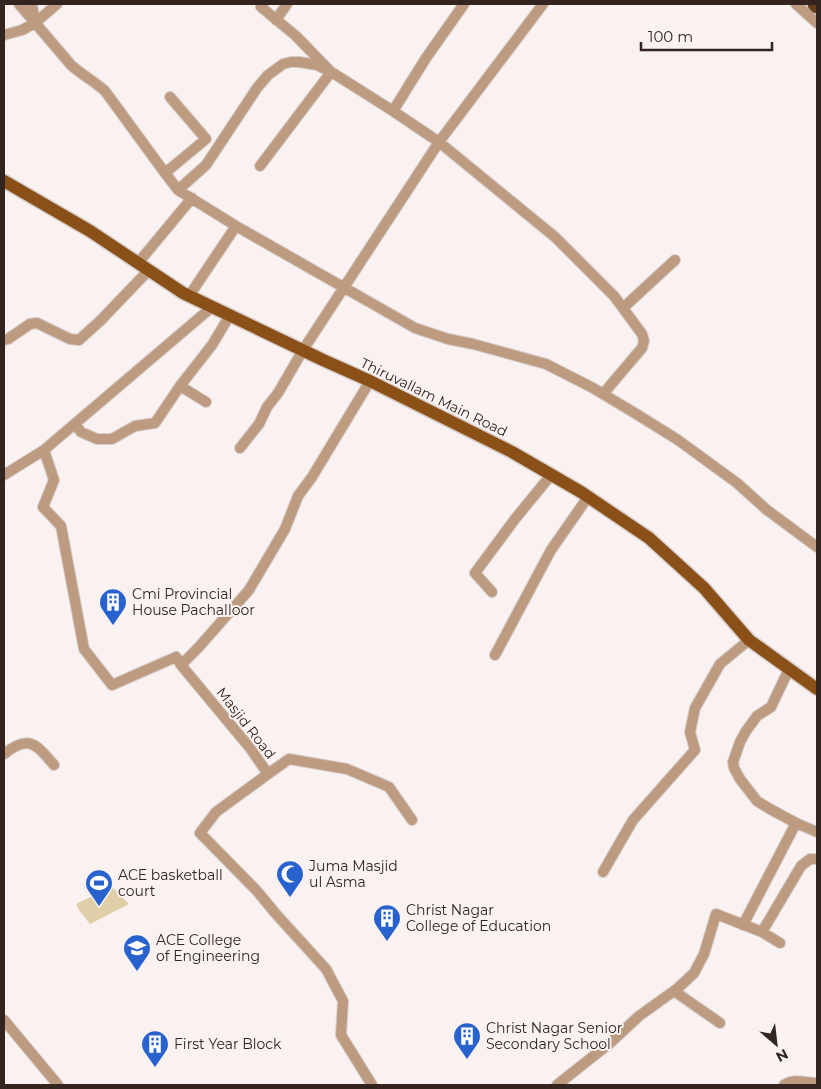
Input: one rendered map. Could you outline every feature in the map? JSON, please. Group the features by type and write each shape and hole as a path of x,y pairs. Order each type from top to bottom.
{"main road":[{"name":"Thiruvallam Main Road","path":"4,181 90,231 189,296 370,381 512,452 588,497 649,538 704,588 749,640 817,689"}],"street":[{"path":"19,4 71,65 105,91 178,190 236,226 415,328 448,339 546,364 603,394 638,414 737,483 767,510 817,547"},
{"path":"32,4 35,23"},
{"path":"4,35 22,30 35,23 57,4"},
{"path":"263,4 261,7 296,36 331,72"},
{"path":"276,20 287,4"},
{"path":"393,111 426,58 464,4"},
{"path":"240,448 259,424 267,407 278,393 303,350 438,142 543,4"},
{"path":"796,4 817,23"},
{"path":"178,190 206,165 257,88 268,75 283,64 299,62 317,65 393,111 438,142 555,237 614,296 642,334 644,341 642,348 603,394"},
{"path":"260,166 331,72"},
{"path":"165,173 206,139 170,97"},
{"path":"138,263 192,198"},
{"path":"189,296 236,226"},
{"path":"623,308 675,260"},
{"path":"4,340 33,323 37,323 70,339 79,340 149,270"},
{"path":"4,475 44,450 212,307"},
{"path":"75,424 81,432 97,439 112,439 135,426 154,422 212,345 230,315"},
{"path":"44,450 54,480 43,507 61,526 84,648 112,685 176,657 181,664 198,648 249,590 285,529 298,496 312,477 370,381"},
{"path":"180,386 206,402"},
{"path":"492,592 475,573 551,475"},
{"path":"495,656 551,550 588,497"},
{"path":"602,872 633,820 695,750 690,732 695,708 720,664 749,640"},
{"name":"Masjid Road","path":"181,664 250,748 268,774 216,812 200,833 257,891 326,969 343,1001 341,1035 372,1085"},
{"path":"789,669 771,707 756,716 746,731 735,753 734,768 756,800 796,823 817,832"},
{"path":"6,748 32,743 54,764"},
{"path":"268,774 290,760 347,769 389,787 412,820"},
{"path":"743,925 796,823"},
{"path":"762,932 801,866 810,859 817,859"},
{"path":"557,1085 610,1044 639,1016 694,973 704,954 716,914 762,932 780,943"},
{"path":"674,990 720,1023"},
{"path":"4,1020 58,1085"},
{"path":"784,1085 796,1081 817,1083"}],"shaded area":[{"name":"ACE basketball court","path":"112,887 129,904 90,924 76,904"}],"place":[{"name":"Cmi Provincial House Pachalloor","path":"113,626"},
{"name":"Juma Masjid ul Asma","path":"290,898"},
{"name":"ACE basketball court","path":"99,907"},
{"name":"Christ Nagar College of Education","path":"387,942"},
{"name":"ACE College of Engineering","path":"137,972"},
{"name":"Christ Nagar Senior Secondary School","path":"467,1060"},
{"name":"First Year Block","path":"155,1068"}]}
